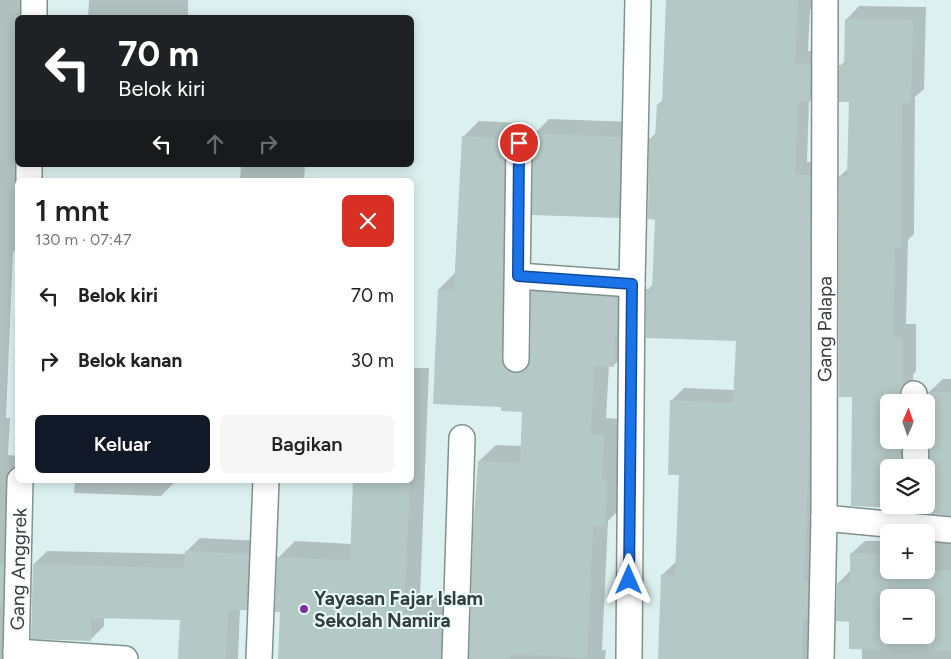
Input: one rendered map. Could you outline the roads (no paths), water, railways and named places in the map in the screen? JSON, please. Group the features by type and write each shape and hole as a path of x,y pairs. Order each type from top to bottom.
{"street":[{"path":"34,0 34,15"},
{"path":"629,659 632,284 638,0"},
{"name":"Gang Palapa","path":"821,659 824,518 825,0"},
{"path":"516,359 519,143"},
{"path":"518,276 632,284"},
{"path":"455,659 462,438"},
{"name":"Gang Anggrek","path":"16,656 20,483"},
{"path":"260,659 266,483"},
{"path":"824,518 916,516 951,530"},
{"path":"16,656 125,658"}],"place":[{"name":"Yayasan Fajar Islam Sekolah Namira","path":"304,609"}]}
